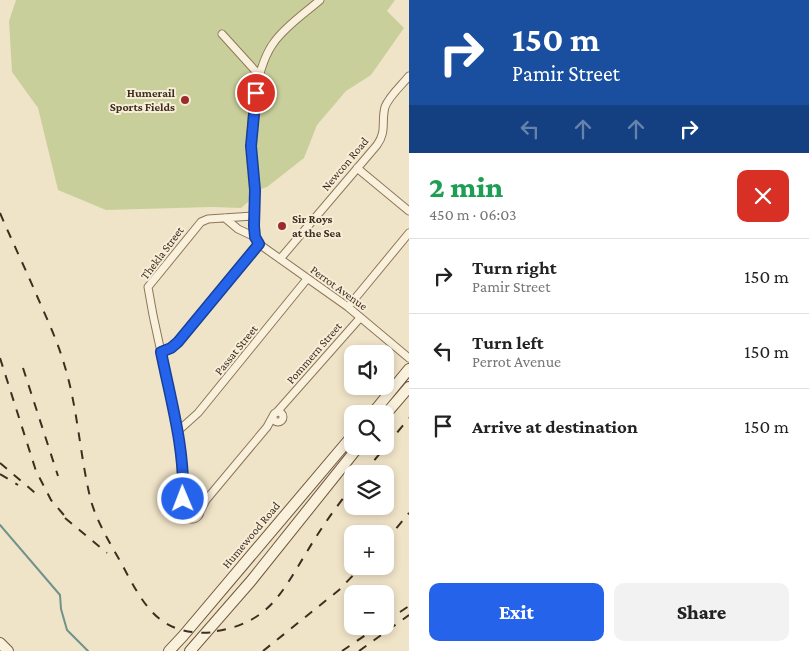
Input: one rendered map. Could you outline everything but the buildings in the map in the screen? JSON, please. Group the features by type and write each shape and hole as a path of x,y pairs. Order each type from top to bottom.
{"main road":[{"path":"379,405 409,369"},
{"path":"394,405 409,387"},
{"name":"Humewood Road","path":"169,651 344,445"},
{"path":"188,651 251,581 352,455"},
{"path":"0,643 8,651"}],"street":[{"path":"183,489 199,508 200,512 196,518 191,519 186,516 183,499 178,432 161,352 171,348 178,342 257,241 254,216 255,190 251,137 260,76 268,52 274,42 282,32 320,0"},
{"path":"222,34 260,76"},
{"name":"Newcon Road","path":"280,259 382,138 387,103 409,76"},
{"path":"357,168 409,211"},
{"name":"Thekla Street","path":"161,352 148,287 198,225 208,219 254,216"},
{"name":"Perrot Avenue","path":"225,218 348,307 409,358"},
{"path":"348,307 409,233"},
{"name":"Passat Street","path":"178,432 198,413 307,279"},
{"name":"Pommern Street","path":"200,512 206,500 360,318"},
{"name":"Pommern Street","path":"194,504 206,500"},
{"path":"185,509 187,505 194,504"}],"green space":[{"name":"Humerail Sports Fields","path":"16,0 395,0 387,11 404,28 371,75 346,91 317,125 304,158 267,187 258,190 241,208 106,210 58,190 38,108 12,72 9,21"}],"waterway":[{"path":"0,525 60,595 61,609 67,630 88,651"}],"railway":[{"path":"0,213 56,340 62,358 73,400 91,501 103,530 136,590 154,614 166,623 179,629 196,632 216,632"},
{"path":"0,358 36,471 51,500 69,521"},
{"path":"23,368 58,476"},
{"path":"370,465 409,418"},
{"path":"0,463 40,497"},
{"path":"0,474 18,485"},
{"path":"217,631 235,627 250,620 273,603 344,497"},
{"path":"394,531 409,513"},
{"path":"65,518 107,553"},
{"path":"263,651 339,590 353,575"},
{"path":"394,616 409,606"},
{"path":"359,651 409,615"},
{"path":"342,651 366,635"}],"place":[{"name":"Humerail Sports Fields","path":"185,100"},
{"name":"Sir Roys at the Sea","path":"282,226"}],"route":[{"path":"183,499 178,432 161,352 171,348 178,342 259,244 255,237 254,226 255,190 251,146 256,93"}]}
